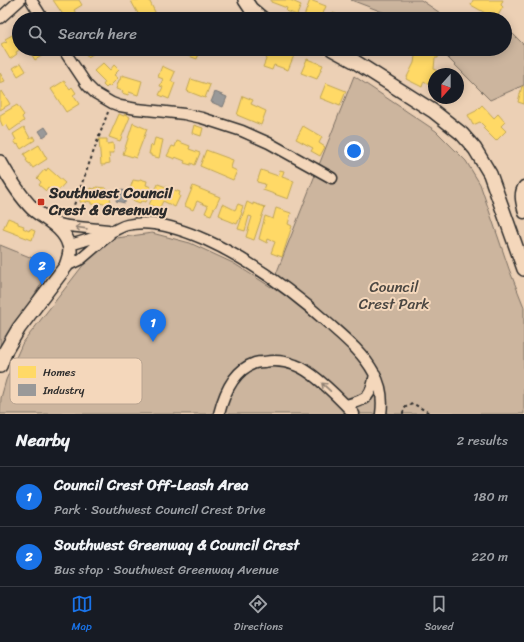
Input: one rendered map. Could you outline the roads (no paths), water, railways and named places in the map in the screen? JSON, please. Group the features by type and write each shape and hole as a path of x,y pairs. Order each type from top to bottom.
{"street":[{"path":"0,18 20,0"},
{"path":"31,0 39,12"},
{"path":"245,0 255,12"},
{"path":"68,56 87,85 95,93 112,103 137,109 184,114 202,118 242,131 269,142 332,178"},
{"path":"345,56 433,111 462,134 475,149 490,174 524,269"},
{"path":"0,162 22,197 32,208 50,221 63,234 70,245 70,256 66,266 20,328 6,350 0,366"},
{"path":"524,186 521,193 524,213"},
{"path":"50,221 68,226 114,231"},
{"path":"70,245 114,231 127,225 153,224 168,226 193,234 223,248 262,271 308,305 349,342 363,357 374,374 380,388 382,408 381,414"},
{"path":"66,266 81,259 114,231"},
{"path":"219,414 222,401 228,388 238,375 245,368 255,363 270,361 295,365 305,370 317,379 354,414"},
{"path":"346,406 363,399 369,394 372,389 374,374"}],"place":[{"name":"Southwest Council Crest & Greenway","path":"41,202"},
{"name":"Southwest Greenway & Council Crest","path":"42,285"},
{"name":"Council Crest Off-Leash Area","path":"153,342"}],"park label":[{"name":"Council Crest Park","path":"394,296"}]}
